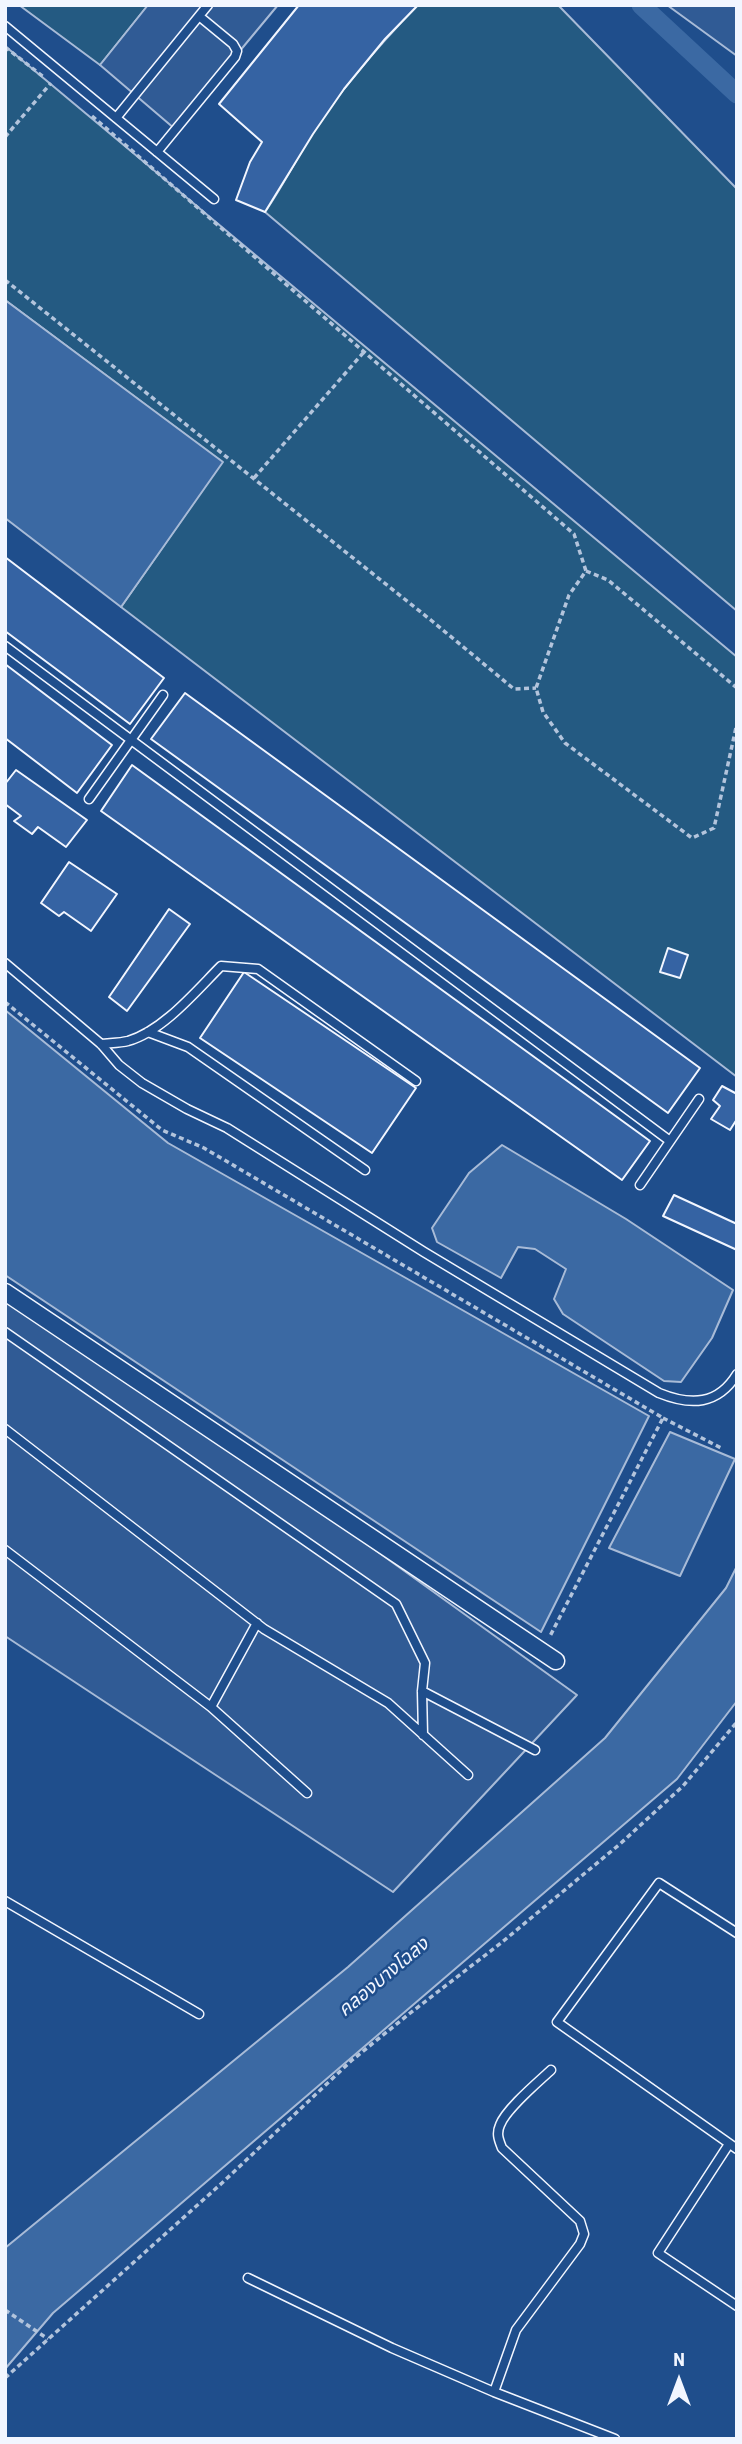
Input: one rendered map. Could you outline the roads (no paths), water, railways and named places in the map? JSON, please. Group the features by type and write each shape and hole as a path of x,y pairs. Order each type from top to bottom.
{"street":[{"path":"5,1292 556,1661"}],"lane":[{"path":"116,118 208,5"},
{"path":"157,152 235,57 237,51 233,44 199,16"},
{"path":"5,26 214,199"},
{"path":"5,646 670,1140"},
{"path":"89,799 163,695"},
{"path":"5,963 101,1044 119,1065 142,1083 187,1110 227,1128 424,1252 659,1394 689,1402 702,1401 729,1387 737,1374"},
{"path":"101,1044 128,1041 148,1032 221,966 258,969 416,1081"},
{"path":"148,1032 188,1047 365,1170"},
{"path":"640,1185 699,1099"},
{"path":"5,1332 396,1604 425,1663 422,1691 423,1735"},
{"path":"5,1429 257,1623 388,1703 468,1775"},
{"path":"5,1549 211,1707 307,1793"},
{"path":"211,1707 257,1623"},
{"path":"422,1691 535,1750"},
{"path":"737,1933 659,1883 557,2022 733,2147 658,2253 737,2306"},
{"path":"5,1901 199,2014"},
{"path":"494,2392 516,2330 580,2244 584,2234 580,2221 502,2148 498,2137 500,2124 551,2070"},
{"path":"248,2278 392,2348 494,2392 615,2439"}],"water":[{"path":"5,300 223,462 121,607 5,518"},
{"path":"5,1010 168,1143 649,1416 541,1632 5,1275"},
{"path":"502,1145 626,1219 733,1290 712,1338 681,1382 664,1381 563,1314 554,1299 566,1269 535,1249 518,1247 501,1278 437,1242 432,1228 469,1173"},
{"path":"670,1432 735,1459 680,1576 609,1548"},
{"name":"คลองบางโฉลง","path":"737,1566 737,1701 677,1779 53,2313 5,2369 5,2248 348,1967 605,1738 726,1588"}],"waterway":[{"path":"641,5 737,94"}]}
